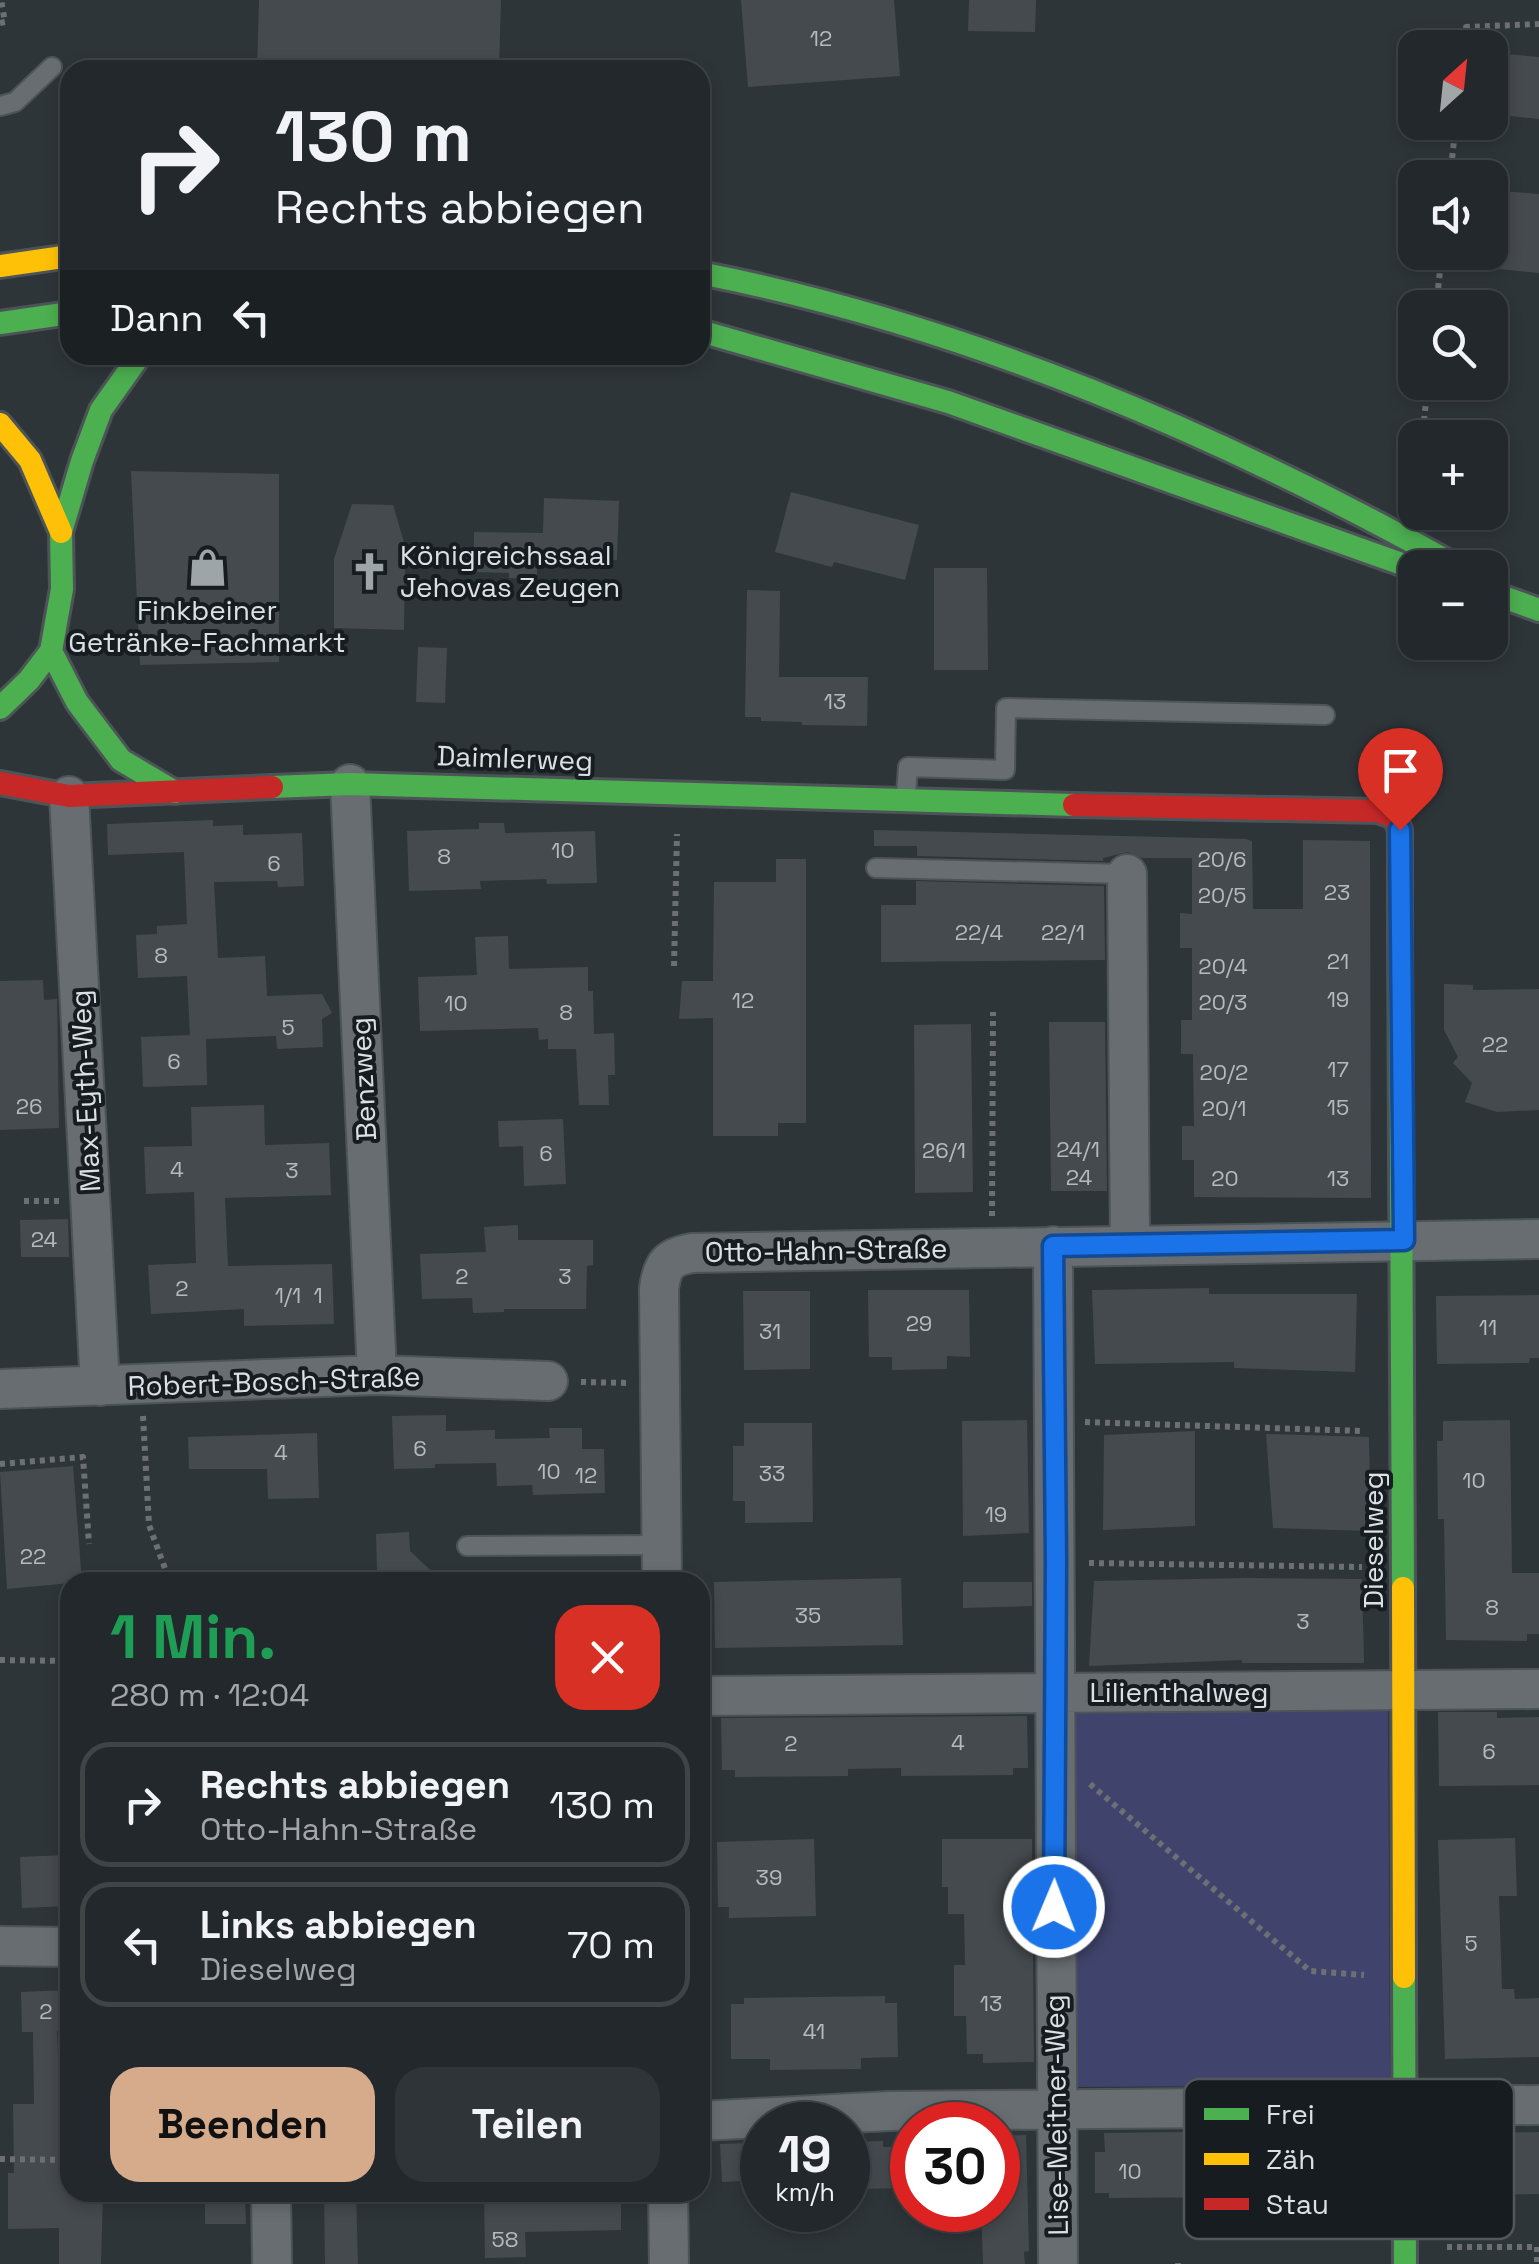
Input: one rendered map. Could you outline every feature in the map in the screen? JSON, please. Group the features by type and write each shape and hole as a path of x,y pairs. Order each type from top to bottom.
{"street":[{"path":"0,266 60,257"},
{"path":"710,275 800,293 922,329 1033,368 1235,451 1372,517 1429,550"},
{"path":"0,323 60,314"},
{"path":"710,334 948,402 1398,562"},
{"path":"0,708 51,651 62,589 61,532 101,410 133,365"},
{"path":"0,424 38,473 61,532"},
{"path":"51,651 77,702 121,760 175,792"},
{"name":"Daimlerweg","path":"0,783 69,796 350,784 1378,810 1395,817"},
{"name":"Benzweg","path":"350,784 377,1375"},
{"name":"Max-Eyth-Weg","path":"69,796 100,1386"},
{"name":"Dieselweg","path":"1395,817 1400,830 1404,1240 1405,2079"},
{"path":"1127,874 1130,1244"},
{"name":"Otto-Hahn-Straße","path":"662,1572 660,1289 662,1267 673,1256 1130,1244 1539,1239"},
{"name":"Lise-Meitner-Weg","path":"1053,1246 1058,2264"},
{"name":"Robert-Bosch-Straße","path":"0,1389 377,1375 548,1381"},
{"name":"Lilienthalweg","path":"710,1696 1539,1690"},
{"path":"0,1946 60,1947"},
{"path":"1514,2106 1539,2105"},
{"path":"710,2120 889,2111 1184,2108"},
{"path":"271,2202 272,2264"},
{"path":"668,2202 668,2264"}],"lane":[{"path":"0,106 15,102 52,67"},
{"path":"906,798 908,767 1004,770 1006,708 1325,715"},
{"path":"876,868 1127,874"},
{"path":"467,1546 662,1544"}],"path":[{"path":"0,23 5,22 1,0"},
{"path":"1466,30 1539,24"},
{"path":"1424,420 1426,400"},
{"path":"674,966 677,792"},
{"path":"992,1248 994,1012"},
{"path":"548,1381 660,1383"},
{"path":"140,1384 149,1526 166,1572"},
{"path":"1054,1421 1358,1431"},
{"path":"0,1464 83,1456 89,1544"},
{"path":"1056,1562 1369,1568"},
{"path":"0,1660 60,1660"},
{"path":"1056,1764 1076,1770 1121,1813 1261,1926 1310,1971 1405,1978"},
{"path":"0,2158 60,2160"},
{"path":"1406,2256 1537,2248 1537,2264"}],"shaded area":[{"path":"1388,1707 1390,2079 1184,2079 1184,2086 1072,2087 1070,1709"}],"building":[{"path":"259,0 501,0 499,60 257,60"},
{"path":"741,0 894,0 900,76 748,87"},
{"path":"969,0 1036,0 1035,32 968,31"},
{"path":"1508,54 1539,57 1539,119 1508,116"},
{"path":"1508,191 1539,194 1539,273 1508,270"},
{"name":"Finkbeiner Getränke-Fachmarkt","path":"131,471 279,474 279,662 140,665"},
{"path":"791,492 919,525 905,580 775,552"},
{"path":"544,498 619,501 617,560 537,558 537,579 474,572 474,532 543,533"},
{"name":"Königreichssaal Jehovas Zeugen","path":"352,504 393,505 410,563 405,564 404,630 334,628 334,559"},
{"path":"934,568 987,568 988,670 934,670"},
{"path":"747,590 780,591 779,677 868,677 867,726 802,725 745,717"},
{"path":"418,647 447,648 445,703 416,702"},
{"path":"213,820 213,826 243,825 243,835 302,833 304,886 278,887 277,881 214,882 218,958 265,956 267,996 322,994 332,1013 322,1019 323,1047 277,1049 276,1036 206,1039 207,1085 143,1087 141,1037 190,1035 187,976 138,978 136,935 157,934 157,926 187,924 184,852 108,855 107,824"},
{"path":"479,823 504,823 505,833 595,831 597,883 547,884 546,879 480,881 481,889 409,891 407,831 479,829"},
{"path":"874,830 1246,839 1252,841 1253,909 1303,909 1303,840 1370,841 1371,1198 1194,1197 1194,1160 1182,1160 1182,1126 1194,1126 1193,1054 1181,1054 1181,1020 1192,1020 1192,948 1180,948 1180,913 1192,914 1192,858 1142,858 1128,852 1103,861 917,856 917,846 874,846"},
{"path":"776,859 806,859 806,1123 778,1123 778,1136 713,1136 713,1018 679,1019 682,981 713,981 714,882 776,882"},
{"path":"916,881 1104,886 1105,960 881,962 881,905 916,905"},
{"path":"508,936 509,969 588,967 594,1034 614,1033 615,1075 608,1075 609,1105 579,1105 576,1049 548,1049 548,1039 539,1040 538,1028 420,1031 418,977 477,975 475,937"},
{"path":"43,980 44,1000 57,999 59,1128 0,1130 0,981"},
{"path":"1444,984 1473,985 1473,990 1539,989 1539,1110 1497,1112 1465,1102 1472,1083 1453,1063 1458,1057 1444,1030"},
{"path":"1049,1022 1105,1022 1107,1191 1051,1191"},
{"path":"971,1024 973,1192 915,1193 914,1025"},
{"path":"264,1105 265,1145 329,1143 331,1195 225,1198 228,1266 332,1264 334,1324 244,1326 244,1309 151,1314 148,1265 196,1263 194,1192 146,1194 144,1147 192,1146 191,1107"},
{"path":"563,1119 566,1184 524,1186 523,1146 499,1147 498,1121"},
{"path":"68,1219 69,1257 21,1257 20,1220"},
{"path":"518,1225 518,1240 593,1240 593,1265 587,1266 586,1309 473,1313 472,1298 422,1299 420,1254 486,1252 484,1227"},
{"path":"1209,1288 1209,1294 1357,1294 1355,1372 1234,1368 1234,1362 1095,1364 1092,1290"},
{"path":"868,1290 969,1290 970,1357 947,1356 947,1369 892,1370 892,1357 869,1357"},
{"path":"743,1291 810,1291 810,1369 744,1370"},
{"path":"1539,1295 1539,1358 1530,1358 1529,1363 1437,1364 1436,1296"},
{"path":"446,1415 446,1431 495,1430 495,1439 550,1438 549,1428 582,1428 582,1449 604,1449 605,1493 533,1495 532,1485 497,1486 496,1463 394,1469 392,1416"},
{"path":"1027,1420 1029,1533 963,1536 962,1421"},
{"path":"1510,1420 1512,1573 1539,1573 1539,1634 1527,1634 1527,1641 1446,1640 1444,1519 1438,1519 1437,1441 1443,1441 1443,1421"},
{"path":"744,1423 812,1423 813,1522 745,1523 745,1501 733,1501 733,1446 744,1446"},
{"path":"1195,1431 1195,1526 1103,1530 1104,1435"},
{"path":"317,1433 319,1498 268,1499 267,1469 189,1469 188,1437"},
{"path":"1266,1434 1369,1437 1371,1531 1273,1528"},
{"path":"73,1466 81,1572 60,1572 60,1584 7,1589 0,1472"},
{"path":"409,1532 410,1551 432,1572 377,1570 376,1534"},
{"path":"901,1578 903,1645 715,1648 714,1582"},
{"path":"1362,1579 1364,1663 1242,1660 1089,1666 1094,1581"},
{"path":"963,1582 1032,1582 1032,1606 963,1608"},
{"path":"1438,1712 1497,1712 1497,1718 1539,1717 1539,1785 1439,1786"},
{"path":"1027,1716 1028,1768 1013,1768 1013,1775 901,1776 901,1768 848,1769 848,1776 735,1777 735,1770 722,1770 721,1718"},
{"path":"1515,1838 1517,1896 1499,1896 1502,1989 1514,1989 1515,1999 1539,1998 1539,2057 1445,2059 1438,1840"},
{"path":"814,1839 816,1916 729,1918 729,1907 718,1907 717,1842"},
{"path":"942,1839 1032,1839 1034,2062 983,2063 983,2054 967,2054 966,2016 954,2016 954,1965 965,1965 964,1914 948,1914 948,1887 942,1887"},
{"path":"60,1855 60,1906 22,1908 20,1857"},
{"path":"60,1990 60,2202 103,2202 101,2264 59,2264 59,2228 8,2229 8,2173 14,2173 13,2104 34,2104 33,2032 22,2032 21,1992"},
{"path":"885,1996 885,2003 897,2003 898,2057 861,2058 861,2069 770,2070 770,2059 731,2059 731,2004 744,2004 744,1998"},
{"path":"1184,2132 1184,2197 1109,2198 1109,2193 1095,2193 1095,2152 1105,2152 1104,2133"},
{"path":"1514,2132 1539,2132 1539,2194 1514,2194"},
{"path":"1020,2135 1026,2135 1029,2251 1024,2252 1025,2264 983,2264 982,2232 1020,2232"},
{"path":"870,2141 883,2141 883,2147 890,2147 890,2188 870,2189"},
{"path":"740,2143 740,2181 722,2182 720,2144"},
{"path":"205,2202 245,2202 246,2224 205,2224"},
{"path":"324,2202 356,2202 358,2264 325,2264"},
{"path":"484,2202 621,2202 621,2230 525,2232 526,2257 485,2258"}],"traffic: fast":[{"path":"710,275 899,323 1091,391 1278,473 1427,550"},
{"path":"0,323 60,314"},
{"path":"710,334 948,402 1398,563"},
{"path":"0,708 51,651 62,589 61,532 101,410 133,365"},
{"path":"1508,599 1539,610"},
{"path":"51,651 77,702 121,760 175,792"},
{"path":"272,787 350,784 1074,805"},
{"path":"1400,934 1403,1588"},
{"path":"1404,1977 1404,2079"},
{"path":"1405,2239 1405,2264"}],"traffic: slow":[{"path":"0,266 60,257"},
{"path":"0,424 30,460 61,532"},
{"path":"1403,1588 1404,1977"}],"traffic: jam":[{"path":"0,783 69,796 272,787"},
{"path":"1074,805 1378,811 1395,817 1400,830 1400,934"}],"place":[{"name":"Finkbeiner Getränke-Fachmarkt","path":"207,568"},
{"name":"Königreichssaal Jehovas Zeugen","path":"370,571"}],"route":[{"path":"1054,1907 1053,1246 1404,1240 1400,830"}]}
